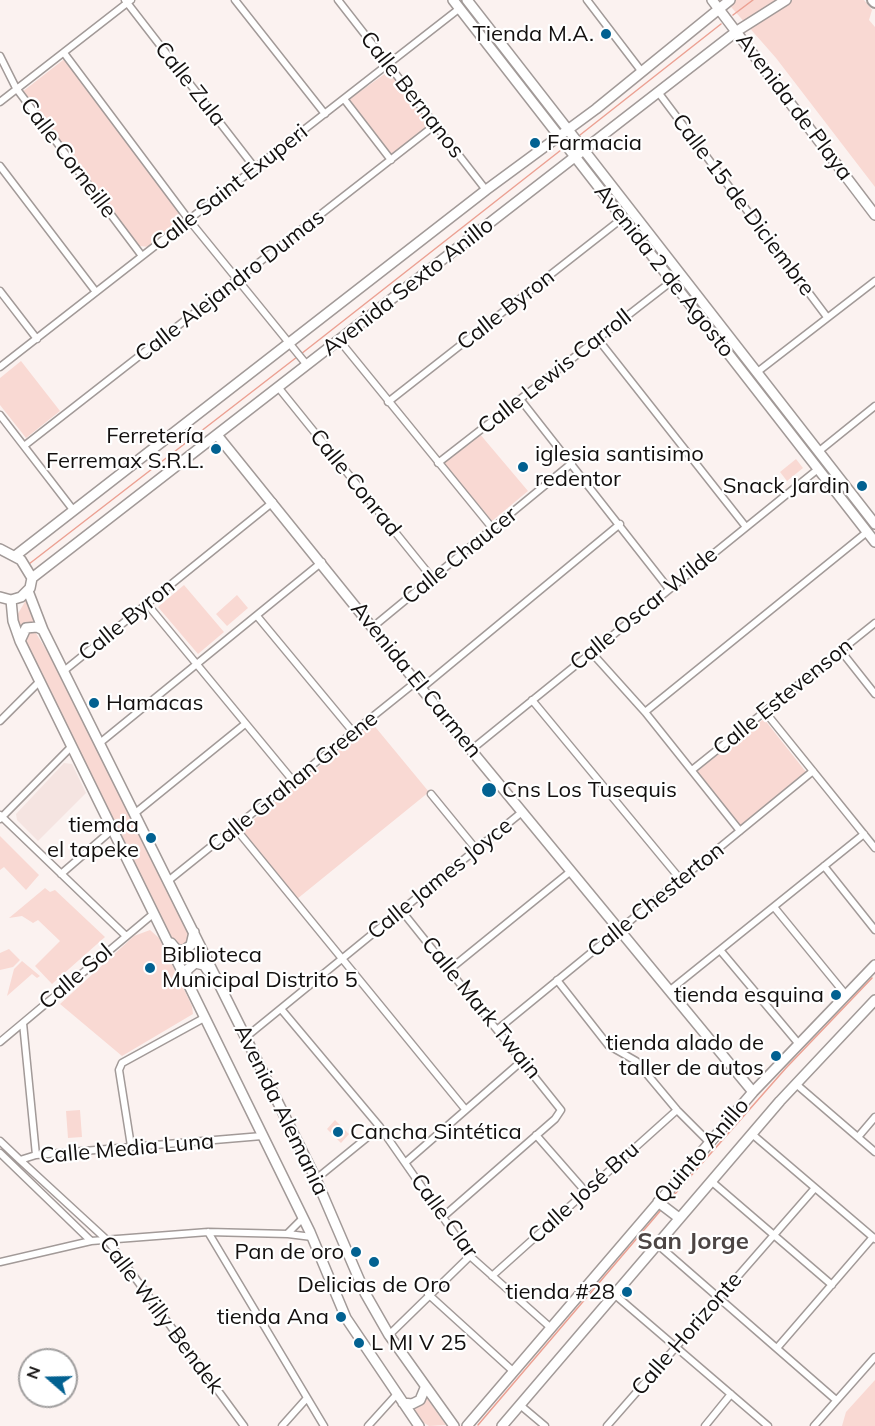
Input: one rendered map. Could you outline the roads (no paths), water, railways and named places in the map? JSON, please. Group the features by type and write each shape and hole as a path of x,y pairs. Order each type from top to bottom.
{"main road":[{"name":"Avenida 2 de Agosto","path":"453,0 558,137 618,203 818,452 875,542"},
{"name":"Avenida 2 de Agosto","path":"467,0 584,150 618,203 624,218 818,469 875,524"},
{"name":"Avenida de Playa","path":"712,0 875,215"},
{"name":"Avenida Sexto Anillo","path":"6,553 75,512 291,348 486,190 569,130 730,0"},
{"name":"Avenida Sexto Anillo","path":"32,578 278,387 304,363 339,340 737,31 786,0"},
{"path":"514,77 523,70"},
{"name":"Avenida El Carmen","path":"217,435 374,626 471,750 753,1092"},
{"path":"4,600 28,591 32,578 28,568 6,553"},
{"name":"Avenida Alemania","path":"28,591 43,630 65,670 134,814 316,1179 365,1293 389,1335 454,1426"},
{"name":"Avenida Alemania","path":"4,600 20,641 71,747 303,1218 348,1322 419,1426"},
{"path":"20,641 26,628 37,627 43,630"},
{"path":"159,926 174,947 183,951 191,945 194,931"},
{"path":"186,980 187,970 191,964 204,965 230,1006"},
{"name":"Quinto Anillo","path":"467,1426 753,1092 798,1043 874,968"},
{"name":"Quinto Anillo","path":"502,1426 752,1134 875,1000"},
{"path":"658,1202 679,1218"},
{"path":"403,1403 412,1404 420,1400 425,1388"}],"street":[{"path":"235,0 325,114"},
{"name":"Calle Bernanos","path":"338,0 486,190"},
{"path":"587,0 642,72"},
{"path":"0,102 128,1"},
{"name":"Calle Zula","path":"128,1 255,168"},
{"name":"Calle Saint Exuperi","path":"0,367 460,8"},
{"path":"64,52 236,281 304,363"},
{"name":"Calle Corneille","path":"0,56 16,88 142,256"},
{"name":"Calle 15 de Diciembre","path":"658,92 827,317"},
{"path":"344,99 391,160"},
{"name":"Calle Alejandro Dumas","path":"24,446 435,125"},
{"path":"0,166 96,292"},
{"name":"Calle Byron","path":"388,402 624,218"},
{"name":"Calle Lewis Carroll","path":"438,463 672,281"},
{"path":"756,373 875,281"},
{"path":"0,291 37,339"},
{"path":"597,339 746,527"},
{"path":"339,340 493,529"},
{"name":"Calle Conrad","path":"278,387 432,579"},
{"path":"520,399 669,589"},
{"path":"818,452 875,406"},
{"path":"0,415 75,512"},
{"name":"Calle Chaucer","path":"374,626 572,463"},
{"name":"Calle Oscar Wilde","path":"471,750 818,469"},
{"name":"Calle Byron","path":"65,670 273,502"},
{"name":"Calle Grahan Greene","path":"168,881 620,524"},
{"path":"645,712 867,532"},
{"path":"100,742 322,562"},
{"path":"147,604 294,782"},
{"path":"257,616 354,733"},
{"name":"Calle Estevenson","path":"692,771 875,623"},
{"path":"842,651 875,694"},
{"path":"591,652 645,712 740,831"},
{"path":"0,721 40,681"},
{"path":"532,700 681,880"},
{"path":"766,713 875,848"},
{"path":"134,814 245,724"},
{"path":"71,747 1,817 126,936"},
{"name":"Calle Chesterton","path":"498,1029 813,771"},
{"path":"431,794 476,849"},
{"name":"Calle James Joyce","path":"246,1037 522,812"},
{"path":"236,829 465,1109"},
{"path":"62,874 112,830"},
{"path":"669,991 864,834"},
{"path":"824,866 875,930"},
{"path":"449,970 571,871"},
{"path":"774,907 846,995"},
{"name":"Calle Mark Twain","path":"401,910 560,1107 561,1114 536,1135"},
{"name":"Calle Sol","path":"1,1040 153,914"},
{"path":"720,950 798,1043"},
{"path":"557,980 608,1045 636,1061 677,1110 709,1142"},
{"name":"Calle Clar","path":"281,1009 380,1127 470,1256 551,1328"},
{"path":"131,1146 119,1070 122,1063 204,1018"},
{"path":"23,1023 36,1155"},
{"path":"406,1162 523,1060"},
{"path":"796,1084 875,1152"},
{"name":"Calle José Bru","path":"492,1276 677,1110"},
{"path":"858,1137 875,1117"},
{"path":"316,1179 380,1127"},
{"path":"752,1134 874,1238 777,1348"},
{"path":"444,1216 536,1135 585,1191"},
{"name":"Calle Media Luna","path":"0,1141 20,1160 36,1155 131,1146 228,1141 262,1136"},
{"path":"0,1153 91,1241"},
{"name":"Calle Willy Bendek","path":"20,1160 108,1241 244,1426"},
{"path":"711,1181 832,1285"},
{"name":"Calle Horizonte","path":"607,1426 814,1188"},
{"path":"288,1234 303,1218"},
{"path":"0,1262 91,1241 208,1232 288,1234 312,1237"},
{"path":"208,1232 324,1426"},
{"path":"657,1244 836,1400"},
{"path":"389,1335 428,1294 470,1256"},
{"path":"428,1294 514,1372"},
{"path":"614,1294 768,1426"},
{"path":"824,1426 815,1424 875,1357"},
{"path":"368,1426 397,1394"},
{"path":"705,1426 731,1394"},
{"path":"282,1426 307,1398"},
{"path":"520,1405 545,1426"}],"waterway":[{"path":"733,15 753,0"},
{"path":"580,135 721,24"},
{"path":"301,354 561,150"},
{"path":"29,564 297,357"},
{"path":"667,1203 786,1068 872,978"},
{"path":"478,1425 661,1210"}],"place":[{"name":"Tienda M.A.","path":"606,34"},
{"name":"Farmacia","path":"535,143"},
{"name":"Ferretería Ferremax S.R.L.","path":"216,449"},
{"name":"iglesia santisimo redentor","path":"523,467"},
{"name":"Snack Jardin","path":"862,486"},
{"name":"Hamacas","path":"94,703"},
{"name":"Cns Los Tusequis","path":"489,790"},
{"name":"tiemda el tapeke","path":"151,838"},
{"name":"Biblioteca Municipal Distrito 5","path":"150,968"},
{"name":"tienda esquina","path":"836,995"},
{"name":"tienda alado de taller de autos","path":"776,1056"},
{"name":"Cancha Sintética","path":"338,1132"},
{"name":"Pan de oro","path":"356,1252"},
{"name":"Delicias de Oro","path":"374,1262"},
{"name":"tienda #28","path":"627,1292"},
{"name":"tienda Ana","path":"341,1317"},
{"name":"L MI V 25","path":"359,1343"}],"district":[{"name":"San Jorge","path":"693,1242"}]}
